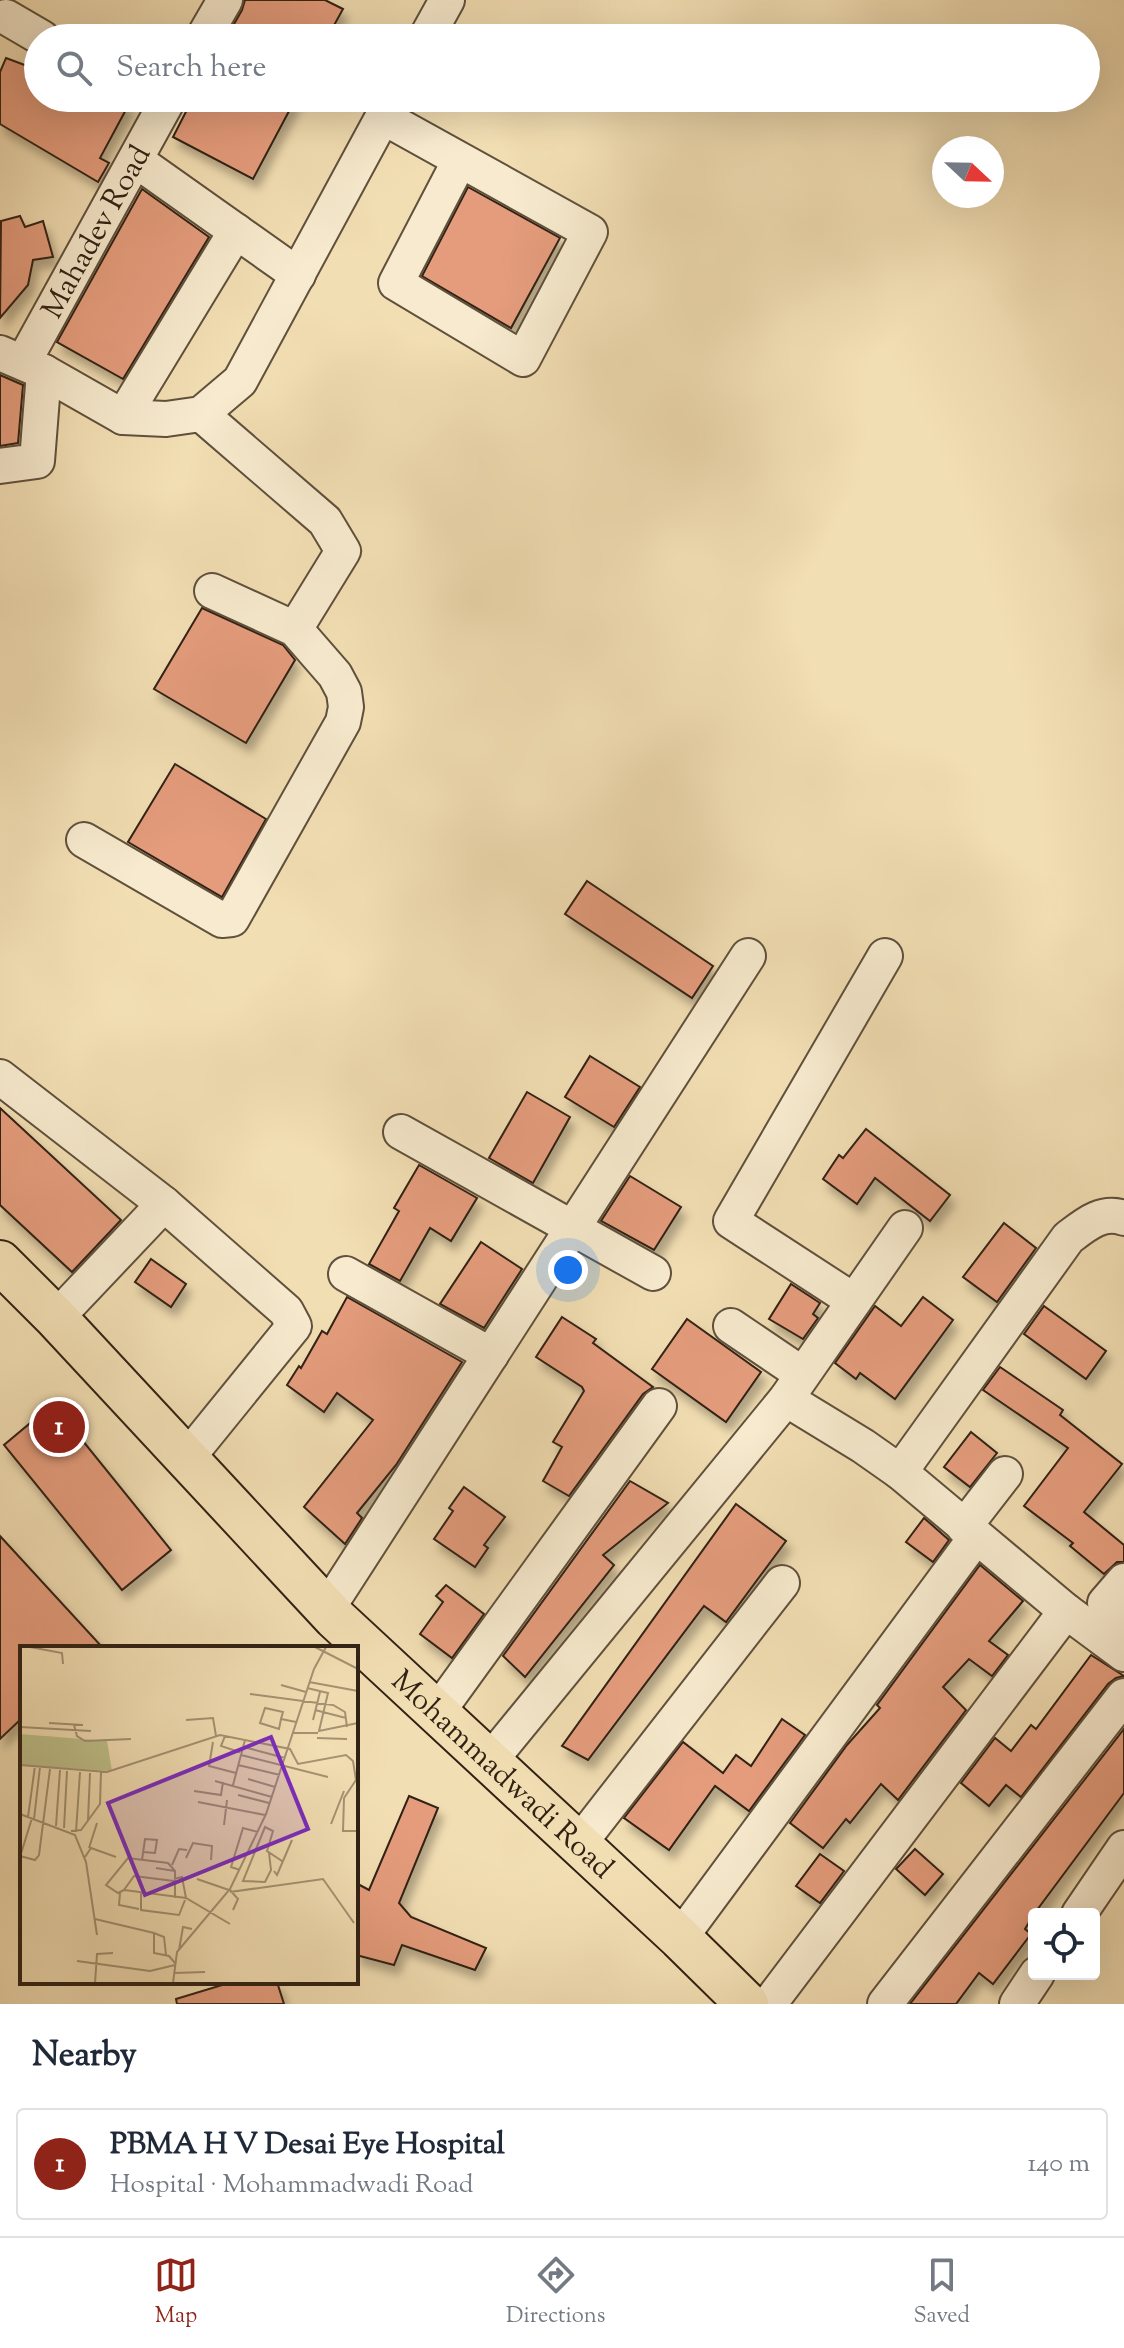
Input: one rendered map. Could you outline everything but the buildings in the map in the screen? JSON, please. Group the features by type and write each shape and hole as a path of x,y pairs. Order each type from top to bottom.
{"main road":[{"name":"Mohammadwadi Road","path":"0,1262 327,1609 747,2004"}],"street":[{"path":"211,24 225,0"},
{"path":"434,24 447,0"},
{"path":"7,15 24,26"},
{"name":"Mahadev Road","path":"0,466 37,461 23,362 137,161 155,112"},
{"path":"23,362 123,417 166,419 201,414 240,381 385,112"},
{"path":"395,112 460,160 590,232 523,359 396,283 460,160"},
{"path":"137,161 298,275"},
{"path":"123,417 236,231"},
{"path":"201,414 325,521 343,551 299,623"},
{"path":"84,840 222,920 227,920 235,915 343,722 346,707 344,692 299,623 212,591"},
{"path":"327,1609 748,956"},
{"path":"854,1301 731,1221 885,956"},
{"path":"6,1091 164,1204 286,1311 294,1326 187,1458"},
{"path":"401,1132 653,1273"},
{"path":"56,1318 164,1204"},
{"path":"900,1472 1068,1238 1091,1220 1115,1215 1124,1218"},
{"path":"489,1762 794,1387 905,1228"},
{"path":"346,1274 491,1355"},
{"path":"731,1326 794,1387 863,1446 900,1472 1066,1611 1124,1654"},
{"path":"436,1714 659,1406"},
{"path":"680,1938 970,1532 1005,1474"},
{"path":"1124,1581 1105,1603 1124,1619"},
{"path":"578,1845 782,1583"},
{"path":"769,2004 1066,1611"},
{"path":"885,2004 1124,1696"},
{"path":"1083,1908 1124,1848"},
{"path":"1017,2004 1033,1980"}],"place":[{"name":"PBMA H V Desai Eye Hospital","path":"59,1427"}]}
